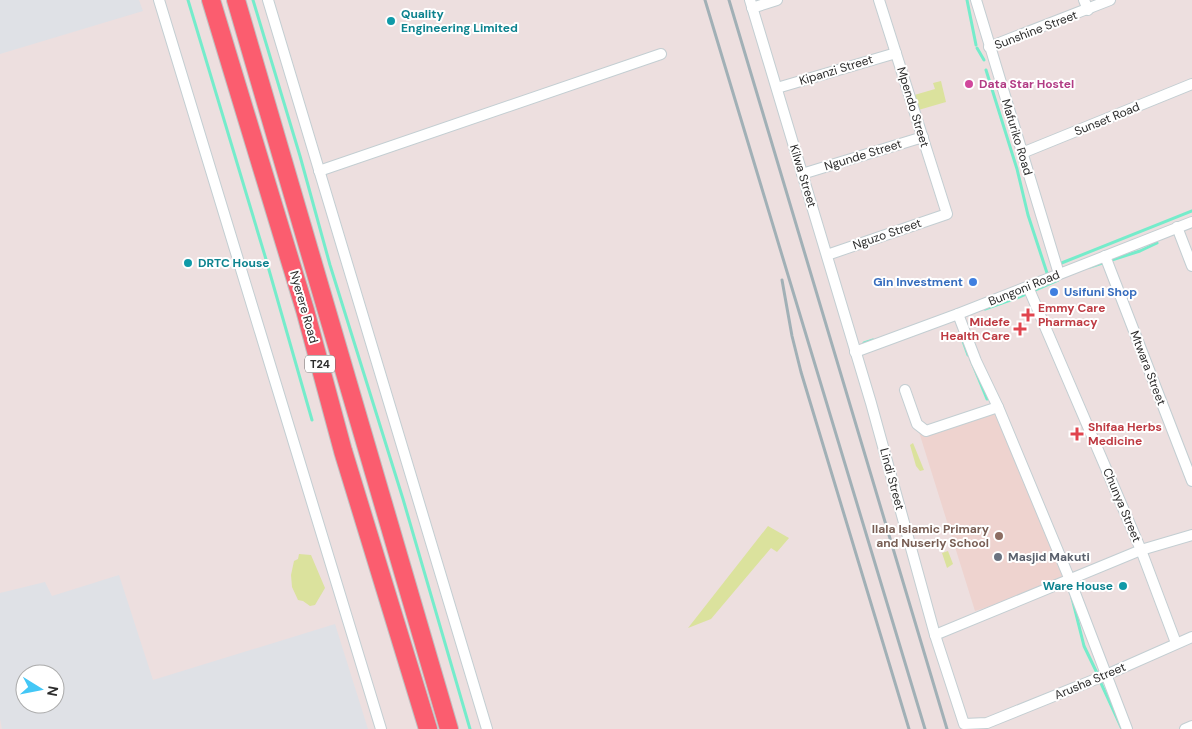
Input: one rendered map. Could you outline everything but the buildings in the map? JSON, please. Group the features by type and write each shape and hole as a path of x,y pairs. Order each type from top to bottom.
{"highway":[{"name":"Nyerere Road","path":"211,0 303,300 344,451 428,729"},
{"name":"Nyerere Road","path":"236,0 449,729"}],"street":[{"path":"159,0 380,729"},
{"path":"268,0 487,729"},
{"path":"751,4 777,0"},
{"name":"Mpendo Street","path":"880,0 947,214"},
{"name":"Mafuriko Road","path":"976,0 1059,274"},
{"name":"Sunshine Street","path":"989,47 1086,5 1110,0"},
{"name":"Kilwa Street","path":"751,4 827,255 854,352"},
{"name":"Kipanzi Street","path":"777,88 896,53"},
{"path":"319,170 661,54"},
{"name":"Sunset Road","path":"1022,153 1192,84"},
{"name":"Ngunde Street","path":"802,174 923,137"},
{"name":"Nguzo Street","path":"827,255 947,214"},
{"name":"Bungoni Road","path":"854,352 958,314 1192,222"},
{"path":"1177,227 1192,266"},
{"name":"Mtwara Street","path":"1105,256 1192,481"},
{"name":"Chunya Street","path":"1028,287 1141,550 1176,643"},
{"path":"958,314 976,361 998,406 1070,580 1127,729"},
{"name":"Lindi Street","path":"854,352 871,402 935,635 964,724 988,726"},
{"path":"905,390 917,424 926,430 998,406"},
{"path":"935,635 1141,550 1192,535"},
{"name":"Arusha Street","path":"988,726 1192,637"},
{"path":"1185,729 1192,726"}],"shaded area":[{"path":"0,0 139,0 143,11 0,54"},
{"name":"Ilala Islamic Primary and Nuserly School","path":"997,412 1066,582 975,611 919,432"},
{"path":"119,575 153,680 335,624 368,729 2,729 0,719 0,593 45,582 52,596"}],"green space":[{"path":"941,81 946,102 915,111 911,96 935,89 933,83"},
{"path":"913,443 924,470 920,471 916,466 910,445"},
{"path":"768,526 789,538 777,552 771,548 711,619 688,628"},
{"path":"948,551 953,564 947,568 942,553"},
{"path":"299,554 311,555 325,588 315,605 310,606 298,600 292,587 291,575 294,561 298,559"}],"waterway":[{"path":"188,0 312,420"},
{"path":"253,0 300,156 330,265 403,499 470,729"},
{"path":"967,0 976,45"},
{"path":"977,48 984,60"},
{"path":"986,70 1017,169 1028,215 1048,276"},
{"path":"1059,264 1192,211"},
{"path":"1090,267 1140,251 1157,243"},
{"path":"985,309 1058,280"},
{"path":"864,343 873,340"},
{"path":"963,341 968,355"},
{"path":"971,360 987,399"},
{"path":"1072,598 1084,646 1097,673 1100,673"},
{"path":"1100,681 1122,729"}],"railway":[{"path":"705,0 925,729"},
{"path":"729,0 947,729"},
{"path":"782,280 792,336 801,372 909,729"}],"place":[{"name":"Quality Engineering Limited","path":"391,21"},
{"name":"Data Star Hostel","path":"969,84"},
{"name":"DRTC House","path":"188,263"},
{"name":"Gin Investment","path":"973,282"},
{"name":"Usifuni Shop","path":"1054,292"},
{"name":"Emmy Care Pharmacy","path":"1028,315"},
{"name":"Midefe Health Care","path":"1020,329"},
{"name":"Shifaa Herbs Medicine","path":"1077,434"},
{"name":"Ilala Islamic Primary and Nuserly School","path":"999,536"},
{"name":"Masjid Makuti","path":"998,557"},
{"name":"Ware House","path":"1123,586"}]}
